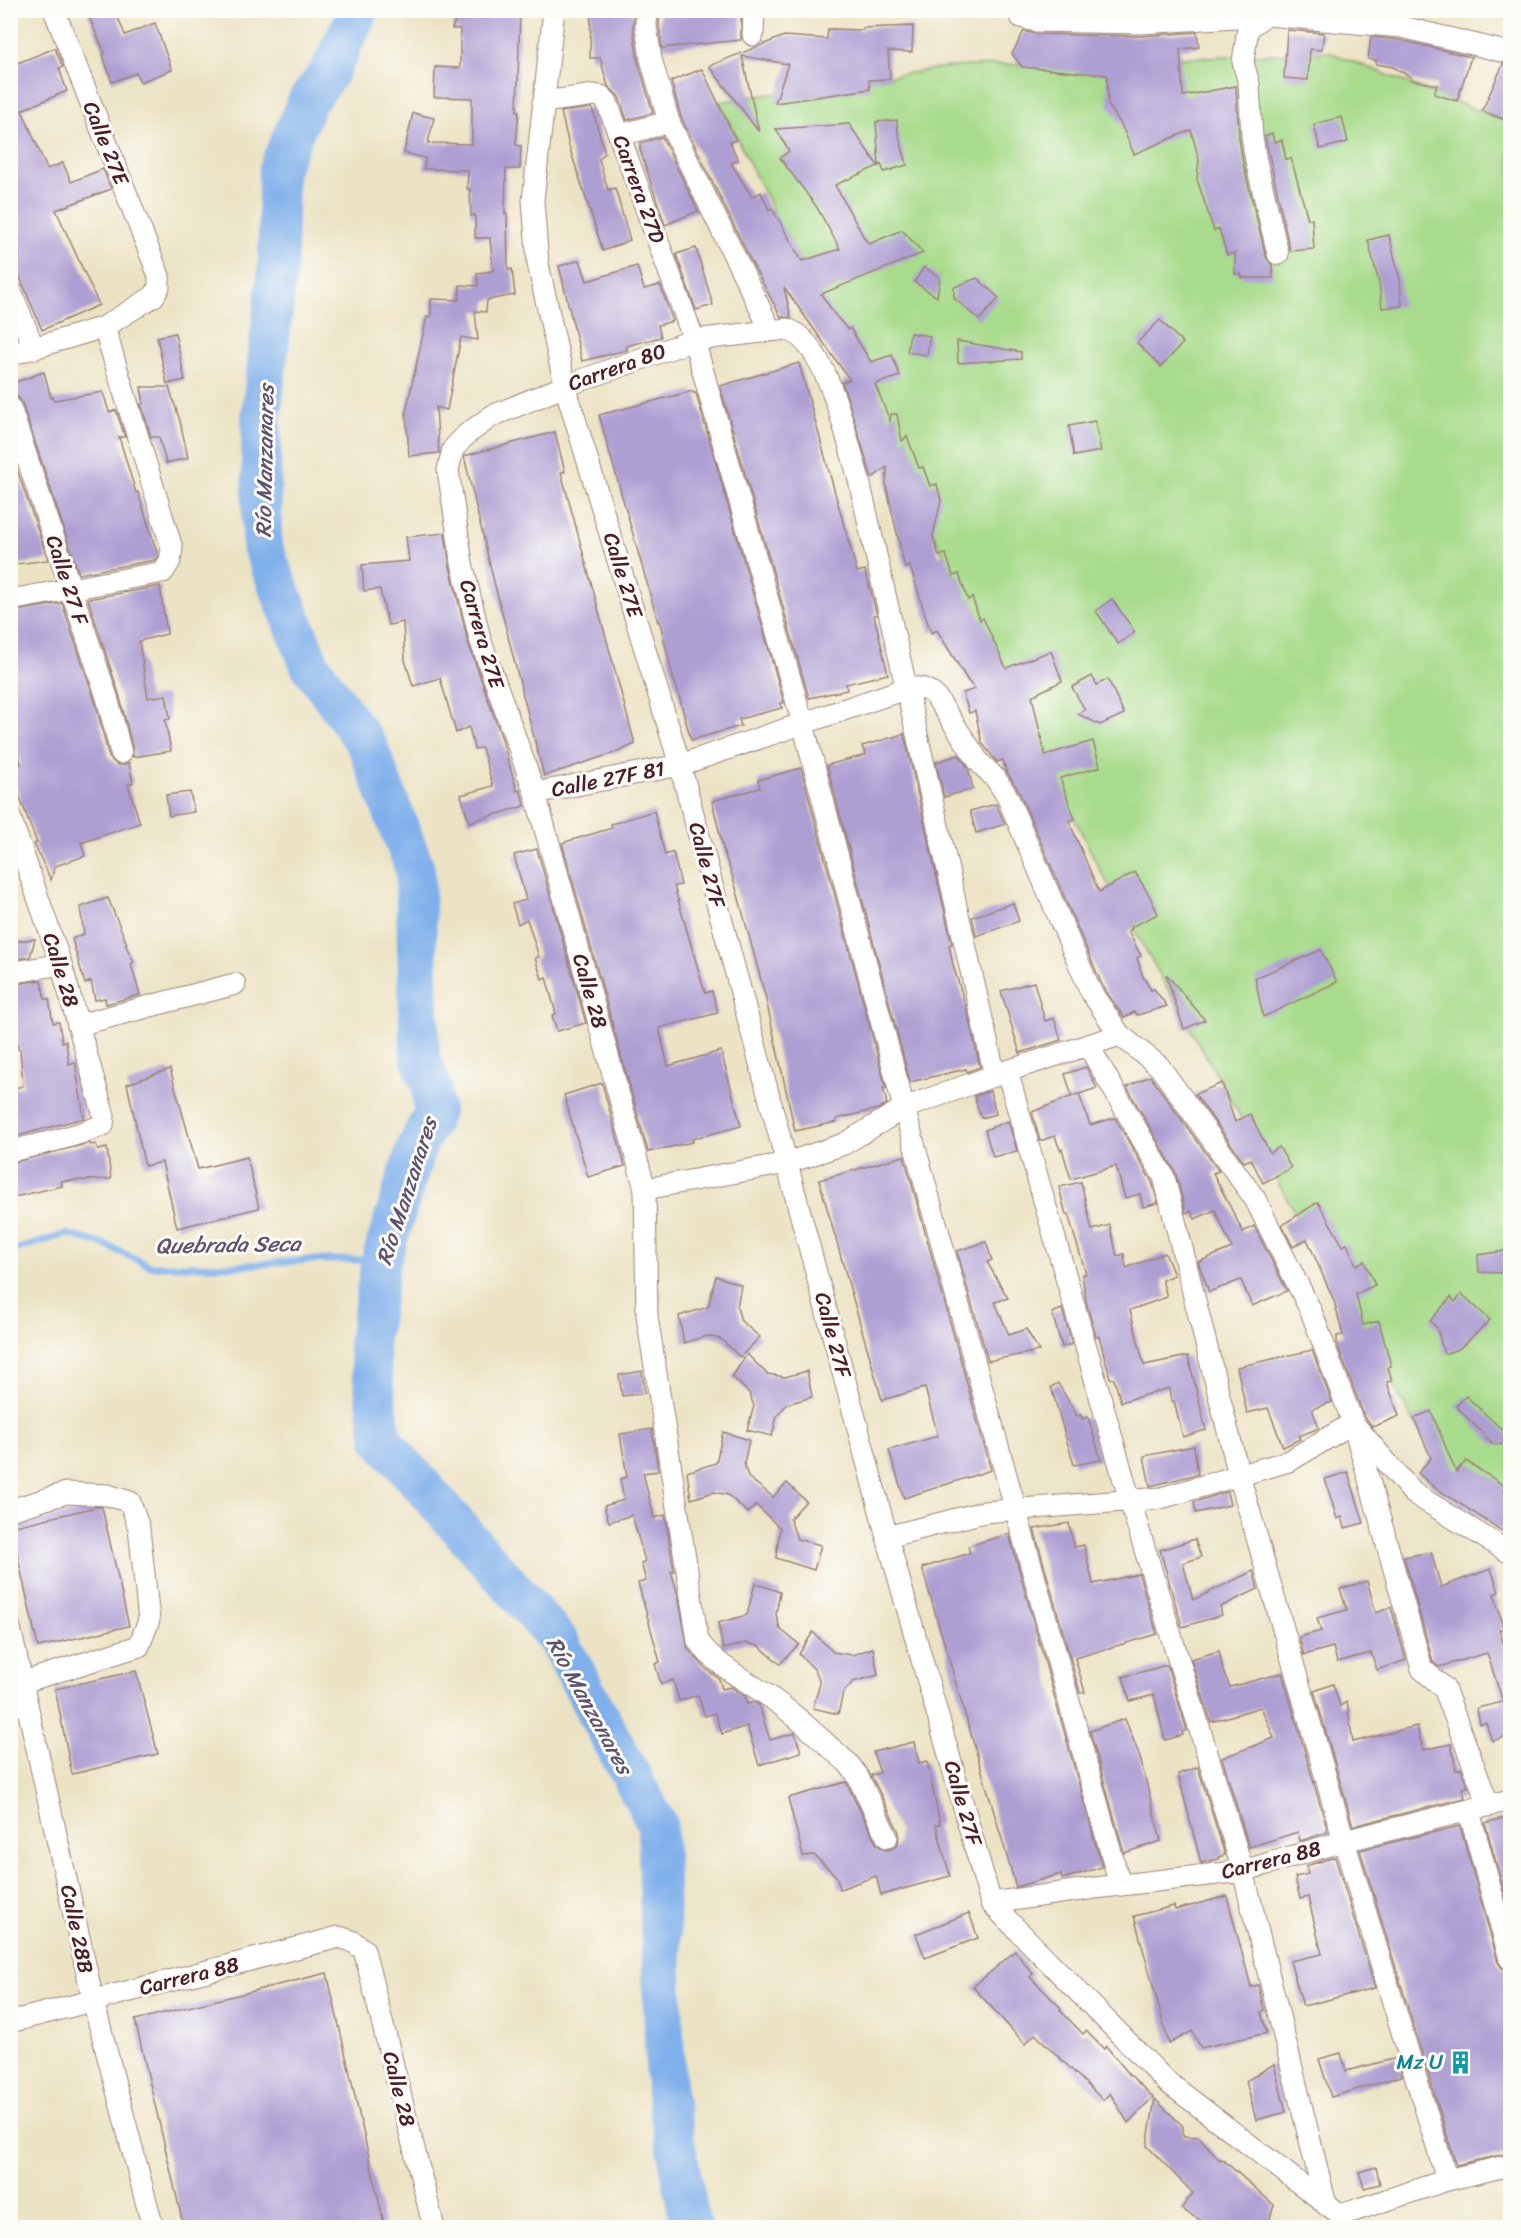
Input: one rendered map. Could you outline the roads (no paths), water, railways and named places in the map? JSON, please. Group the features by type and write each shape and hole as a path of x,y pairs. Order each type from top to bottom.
{"street":[{"name":"Calle 27E","path":"54,10 159,276 159,286 154,296 104,327"},
{"path":"554,10 533,201 538,264 566,386"},
{"path":"647,10 646,26 651,59 669,122 770,329"},
{"path":"753,35 754,10"},
{"path":"1017,10 1021,17 1035,21 1267,13 1402,19 1510,52"},
{"path":"1267,13 1248,28 1243,62 1249,84 1256,160 1278,254"},
{"name":"Carrera 27D","path":"543,102 595,95 601,96 607,102 694,340 802,724 904,1108 1120,1885"},
{"path":"620,135 669,122"},
{"path":"10,289 34,349"},
{"path":"10,355 104,327 172,548 170,561 163,572 10,600"},
{"name":"Carrera 80","path":"448,470 453,449 467,434 492,416 566,386 694,340 770,329 787,328 797,332 812,348 830,384 858,476 908,688"},
{"name":"Calle 27E","path":"566,386 681,765"},
{"name":"Calle 27 F","path":"10,407 107,697 121,753"},
{"name":"Carrera 27E","path":"448,470 462,563 480,639 535,793"},
{"path":"681,765 908,688 920,687 929,690 936,697 979,762 996,779 1007,796 1091,992 1120,1035 1159,1066 1255,1199 1311,1311 1353,1423 1422,1669 1444,1688 1479,1808 1510,1959"},
{"path":"908,688 1001,1073 1243,1871 1326,2205"},
{"name":"Calle 27F 81","path":"535,793 681,765"},
{"name":"Calle 27F","path":"681,765 887,1537 991,1903"},
{"name":"Calle 28","path":"535,793 645,1189 647,1316 698,1641 727,1670 776,1701 848,1763 857,1775 887,1837"},
{"name":"Calle 28","path":"10,817 61,964 104,1116 103,1125 55,1141 10,1151"},
{"path":"10,973 61,964"},
{"path":"78,1025 235,984"},
{"path":"645,1189 787,1163 844,1144 904,1108 1001,1073 1120,1035"},
{"path":"1088,1045 1164,1177 1239,1475 1344,1841 1447,2180"},
{"path":"887,1537 984,1512 1161,1498 1288,1461 1353,1423"},
{"path":"1353,1423 1413,1493 1510,1553"},
{"path":"10,1510 66,1493 108,1495 130,1502 139,1528 149,1620 138,1646 17,1685"},
{"name":"Calle 28B","path":"10,1628 17,1685 93,2000 153,2228"},
{"name":"Carrera 88","path":"991,1903 1243,1871 1344,1841 1510,1800"},
{"path":"991,1903 1166,2081 1341,2216 1447,2180 1510,2165"},
{"name":"Carrera 88","path":"10,2022 339,1937 352,1941 364,1950"},
{"name":"Calle 28","path":"364,1950 434,2228"}],"waterway":[{"name":"Río Manzanares","path":"359,10 328,74 308,100 278,169 278,265 261,417 262,546 310,665 368,747 415,869 420,1057 431,1085 434,1112 416,1149 381,1260 368,1345 382,1440 558,1640 657,1824 666,2092 691,2228"},
{"name":"Quebrada Seca","path":"10,1251 67,1234 103,1244 151,1266 235,1266 308,1260 381,1260"}],"place":[{"name":"Mz U","path":"1461,2062"}]}
